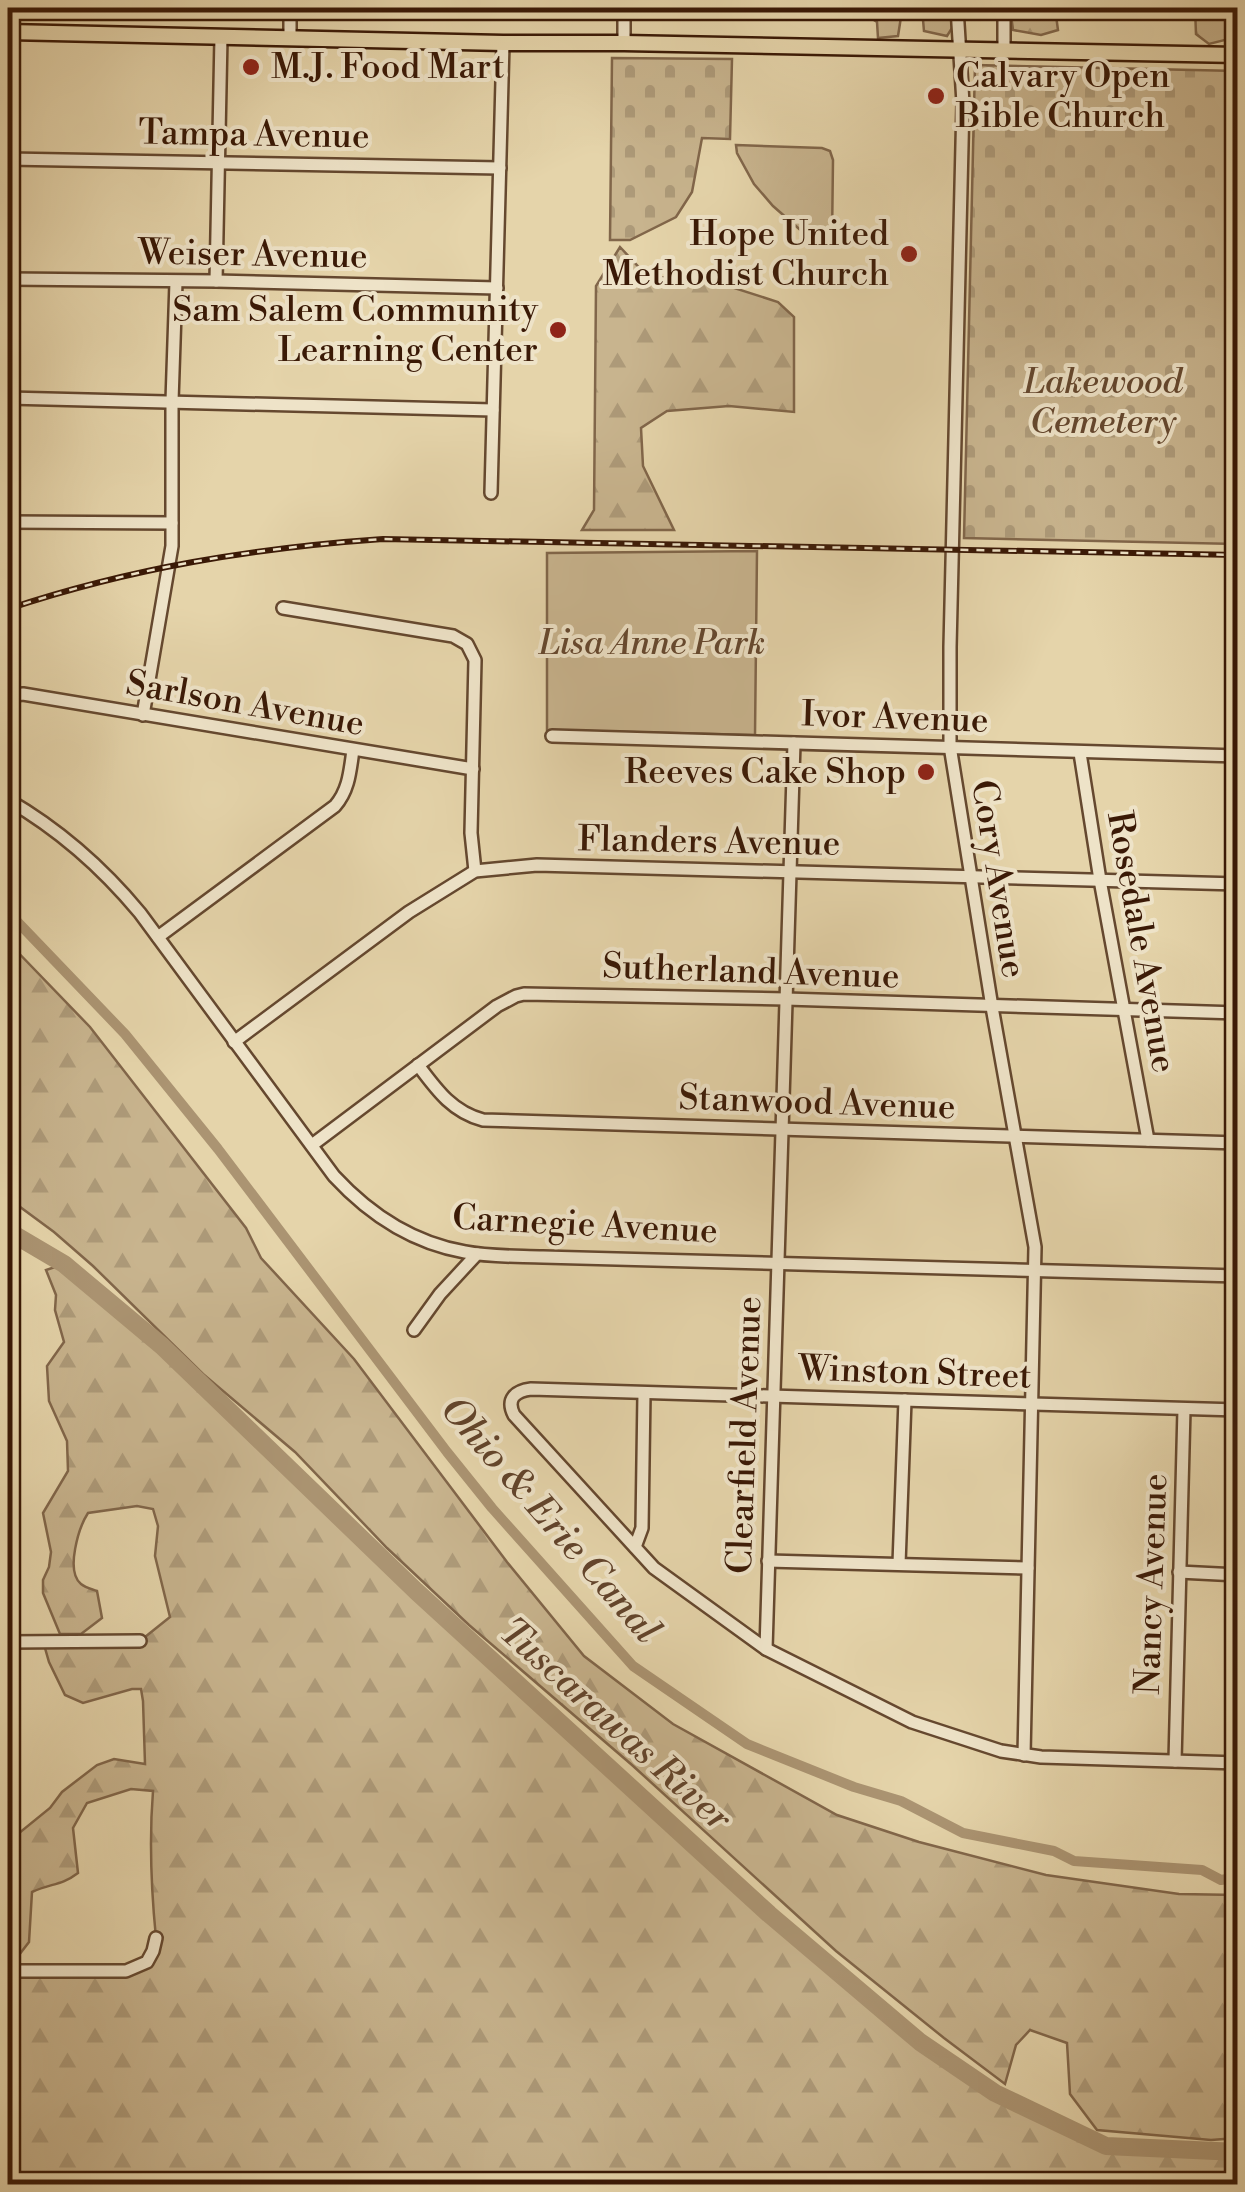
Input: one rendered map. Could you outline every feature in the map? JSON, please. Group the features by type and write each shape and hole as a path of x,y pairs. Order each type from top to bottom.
{"main road":[{"path":"8,32 1238,56"}],"street":[{"path":"290,8 290,38"},
{"path":"624,8 624,43"},
{"name":"Cory Avenue","path":"957,8 963,103 950,746 1035,1247 1024,1755"},
{"path":"1004,8 1004,50"},
{"path":"216,281 221,37"},
{"path":"491,492 503,44"},
{"name":"Tampa Avenue","path":"8,159 500,168"},
{"name":"Weiser Avenue","path":"8,279 497,288"},
{"path":"143,715 172,546 176,282"},
{"path":"8,398 493,410"},
{"path":"8,522 172,523"},
{"path":"283,608 453,636 467,644 476,660 471,833 476,871"},
{"name":"Sarlson Avenue","path":"8,696 24,694 473,769"},
{"name":"Ivor Avenue","path":"552,736 1238,756"},
{"name":"Clearfield Avenue","path":"766,1648 794,743"},
{"path":"158,937 335,806 348,782 353,750"},
{"name":"Rosedale Avenue","path":"1080,753 1148,1140"},
{"name":"Carnegie Avenue","path":"8,800 81,850 114,882 341,1184 375,1214 426,1242 477,1254 1238,1276"},
{"name":"Flanders Avenue","path":"234,1042 409,912 476,871 538,865 1238,884"},
{"name":"Sutherland Avenue","path":"312,1145 497,1006 524,994 1238,1014"},
{"name":"Stanwood Avenue","path":"418,1065 446,1100 482,1120 1238,1142"},
{"path":"414,1330 477,1254"},
{"name":"Winston Street","path":"635,1547 514,1415 510,1404 518,1392 531,1389 1238,1410"},
{"path":"644,1393 642,1528 635,1547 663,1576 766,1648 912,1722 1001,1750 1024,1755 1238,1763"},
{"path":"900,1564 905,1400"},
{"name":"Nancy Avenue","path":"1175,1761 1184,1409"},
{"path":"768,1561 1028,1568"},
{"path":"1180,1572 1238,1575"},
{"path":"8,1642 140,1640"},
{"path":"8,1972 126,1972 147,1962 156,1938"}],"green space":[{"path":"855,8 907,8 898,36 878,38 877,22"},
{"path":"922,8 952,8 952,28 947,36 924,31"},
{"path":"1010,8 1055,8 1058,30 1041,35 1013,30"},
{"path":"1195,8 1237,8 1237,27 1225,40 1209,44 1196,34"},
{"path":"612,58 732,59 730,139 702,138 692,192 676,217 630,240 610,240"},
{"name":"Lakewood Cemetery","path":"975,65 1237,71 1237,544 964,538"},
{"path":"736,145 830,151 832,240 805,234 773,206 754,184"},
{"path":"620,247 648,277 703,278 778,302 794,317 794,412 729,406 667,411 641,428 643,466 674,530 582,530 594,510 596,286"},
{"name":"Lisa Anne Park","path":"757,551 755,735 547,730 547,553"},
{"path":"8,942 90,1027 246,1228 261,1258 354,1359 507,1562 584,1656 673,1724 837,1815 919,1842 1046,1875 1179,1894 1237,1895 1237,2138 1211,2140 1097,2130 1070,2094 1067,2043 1030,2030 1016,2045 1005,2084 944,2038 836,1951 632,1765 469,1625 387,1548 295,1452 203,1374 93,1266 8,1198"},
{"path":"64,1264 769,1914 920,2042 995,2093 1106,2146 1237,2152 1237,2184 8,2184 8,1972 136,1968 156,1938 151,1864 153,1791 131,1789 87,1803 73,1828 78,1873 32,1892 29,1942 12,1964 8,1963 8,1842 97,1765 114,1759 145,1764 141,1689 83,1703 65,1695 43,1641 140,1641 170,1617 155,1556 158,1526 153,1509 137,1506 88,1513 84,1520 75,1549 74,1569 81,1584 97,1591 102,1618 81,1634 60,1634 43,1593 51,1552 43,1513 68,1471 67,1441 49,1401 47,1366 64,1342 55,1310 56,1295 46,1270"}],"waterway":[{"name":"Ohio & Erie Canal","path":"8,912 125,1034 218,1149 492,1508 633,1666 747,1744 854,1787 901,1801 963,1833 1054,1851 1074,1861 1202,1870 1221,1880 1238,1877"},
{"name":"Tuscarawas River","path":"8,1231 64,1264 162,1346 416,1591 769,1914 920,2042 995,2093 1106,2146 1238,2152"}],"railway":[{"path":"8,609 100,582 193,562 383,539 1238,555"}],"place":[{"name":"M.J. Food Mart","path":"251,67"},
{"name":"Calvary Open Bible Church","path":"936,96"},
{"name":"Hope United Methodist Church","path":"909,254"},
{"name":"Sam Salem Community Learning Center","path":"558,330"},
{"name":"Reeves Cake Shop","path":"926,772"}]}
